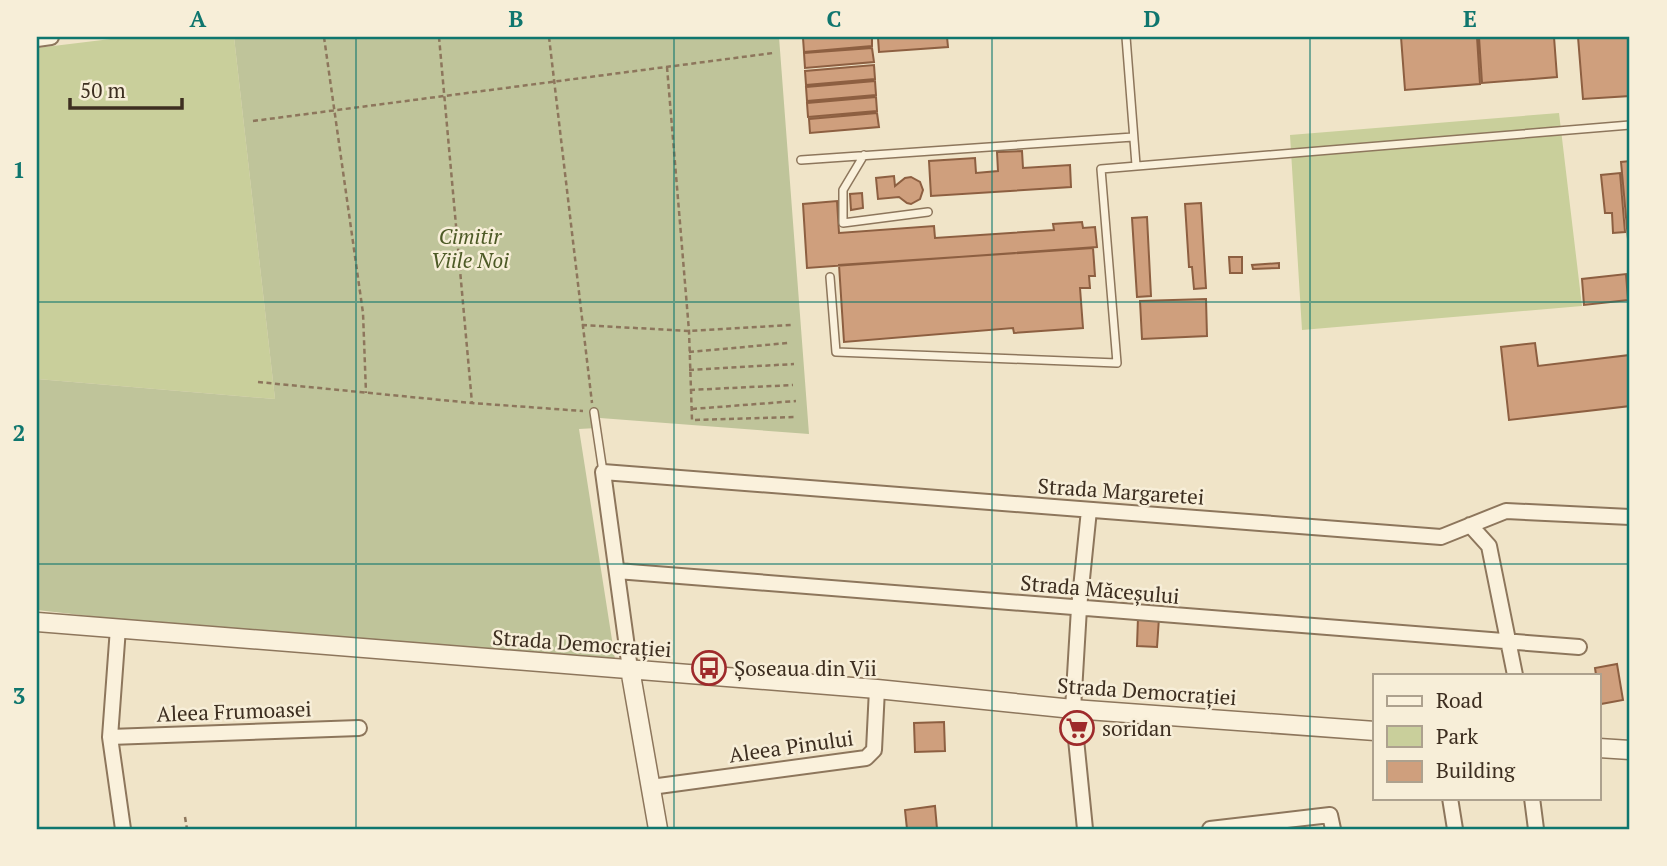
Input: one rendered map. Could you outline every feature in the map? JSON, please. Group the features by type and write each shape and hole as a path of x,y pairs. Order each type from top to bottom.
{"street":[{"path":"37,39 51,37"},
{"path":"603,472 630,669 658,829"},
{"name":"Strada Margaretei","path":"603,472 1441,537 1506,511 1630,517"},
{"path":"1085,829 1073,709 1079,608 1089,510"},
{"path":"1470,525 1489,546 1515,674"},
{"name":"Strada Măceșului","path":"617,571 1580,647"},
{"name":"Strada Democrației","path":"37,622 877,689 1073,709 1373,731"},
{"path":"118,628 110,737 123,829"},
{"name":"Aleea Pinului","path":"651,787 866,758 874,750 877,689"},
{"name":"Aleea Frumoasei","path":"110,737 359,727"},
{"path":"1600,748 1630,750"},
{"path":"1450,800 1455,829"},
{"path":"1532,800 1536,829"},
{"path":"1210,829 1330,815 1332,829"}],"lane":[{"path":"1126,37 1136,165"},
{"path":"830,277 836,352 1116,363 1101,169 1630,125"},
{"path":"801,160 1133,137"},
{"path":"864,155 842,190 843,223 928,212"},
{"path":"594,412 603,472"}],"path":[{"path":"324,37 363,313 366,393"},
{"path":"439,37 472,403"},
{"path":"258,382 594,412 549,37"},
{"path":"253,121 773,53"},
{"path":"667,67 689,331 692,420 796,417"},
{"path":"582,325 689,331 792,325"},
{"path":"689,352 788,343"},
{"path":"689,370 794,364"},
{"path":"690,390 793,385"},
{"path":"692,409 796,401"},
{"path":"185,817 187,829"}],"green space":[{"path":"127,37 234,37 275,399 37,379 37,48"},
{"name":"Cimitir Viile Noi","path":"234,37 779,37 809,434 600,418 597,428 579,429 615,659 186,627 37,610 37,379 275,399"},
{"path":"1559,113 1582,306 1302,330 1290,135"}],"building":[{"path":"872,37 872,46 804,52 803,38"},
{"path":"947,37 948,47 879,52 878,38"},
{"path":"1401,37 1477,37 1480,84 1405,90"},
{"path":"1479,37 1554,37 1557,77 1482,83"},
{"path":"1578,37 1630,37 1630,96 1583,99"},
{"path":"872,48 874,62 805,68 804,53"},
{"path":"874,65 875,79 806,85 805,71"},
{"path":"875,81 876,95 807,101 806,87"},
{"path":"876,97 877,111 808,117 807,103"},
{"path":"877,113 879,127 810,133 809,119"},
{"path":"1022,151 1023,168 1070,165 1071,187 931,196 929,161 975,158 976,173 998,171 997,152"},
{"path":"1630,161 1630,261 1621,162"},
{"path":"1620,173 1625,232 1613,233 1612,213 1605,213 1601,175"},
{"path":"894,176 895,186 911,177 920,182 923,190 920,199 911,204 899,197 878,199 876,178"},
{"path":"862,193 863,208 851,210 850,194"},
{"path":"837,201 839,233 934,226 935,238 1054,230 1053,224 1082,222 1083,228 1095,227 1097,247 807,268 803,204"},
{"path":"1201,203 1206,288 1194,289 1192,267 1189,267 1185,204"},
{"path":"1147,217 1151,296 1137,297 1132,218"},
{"path":"1093,248 1095,276 1089,276 1090,288 1080,288 1083,328 1014,333 1013,328 844,342 839,265"},
{"path":"1229,257 1242,257 1242,273 1230,273"},
{"path":"1279,263 1279,268 1253,269 1252,265"},
{"path":"1626,274 1628,300 1584,305 1582,279"},
{"path":"1206,299 1207,336 1142,339 1140,301"},
{"path":"1535,343 1538,366 1630,355 1630,406 1509,420 1501,347"},
{"path":"1138,617 1159,618 1157,647 1137,646"},
{"path":"1617,664 1623,700 1601,704 1600,674 1596,674 1595,668"},
{"path":"944,722 945,751 915,752 914,723"},
{"path":"935,806 937,829 907,829 905,810"}],"place":[{"name":"Șoseaua din Vii","path":"709,668"},
{"name":"soridan","path":"1077,728"}]}
